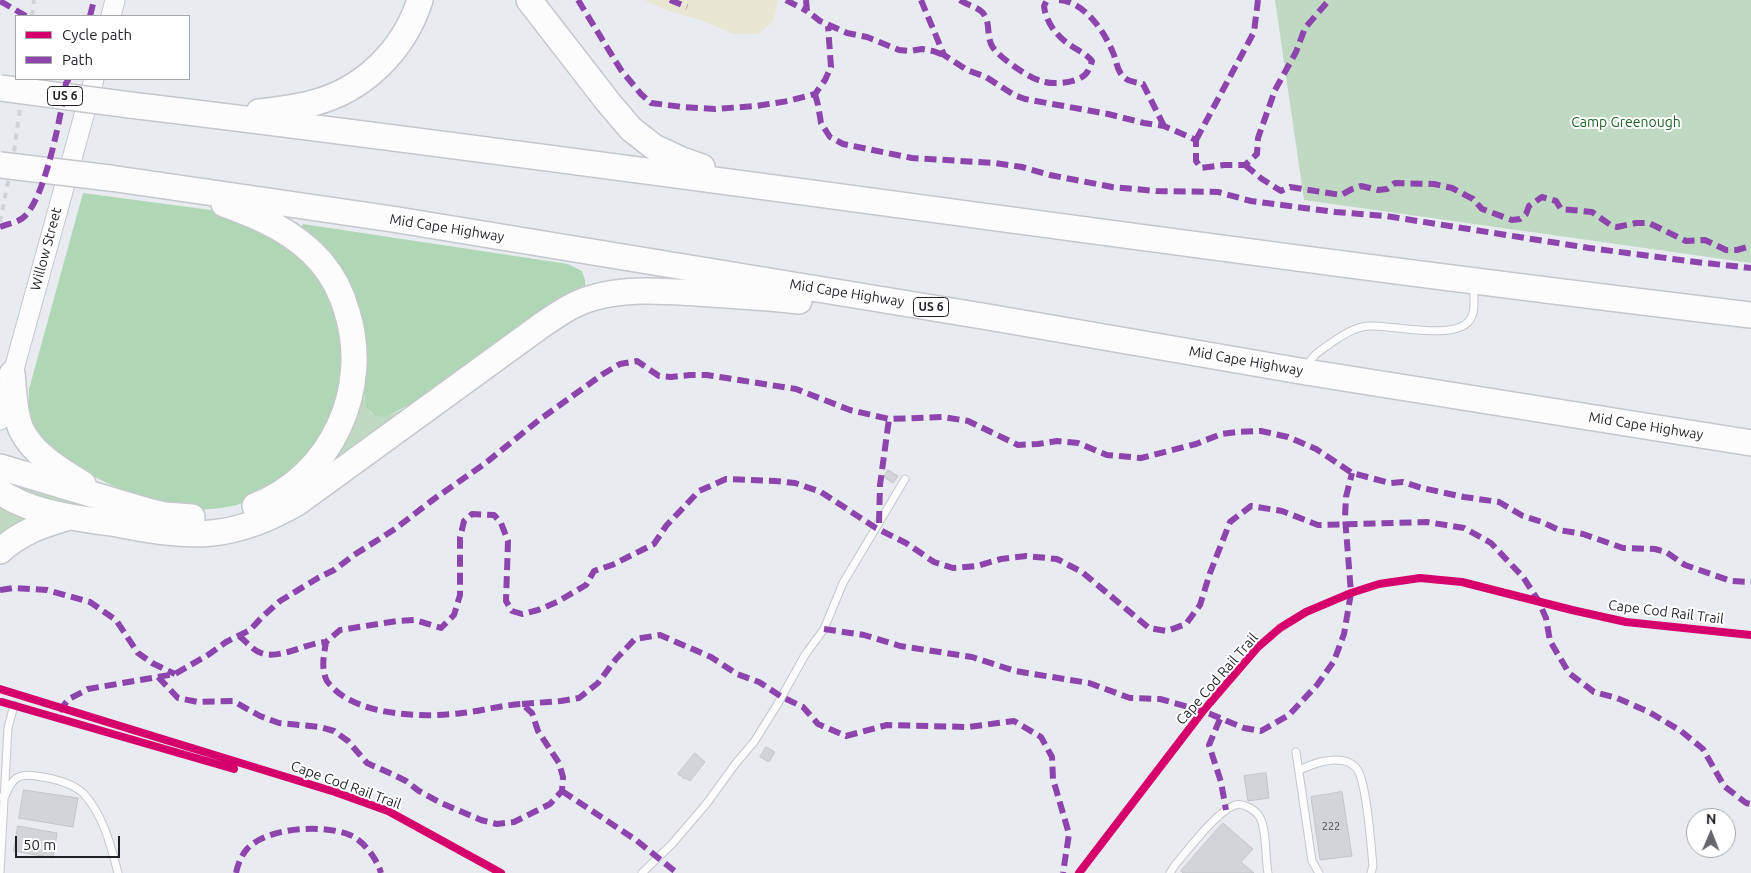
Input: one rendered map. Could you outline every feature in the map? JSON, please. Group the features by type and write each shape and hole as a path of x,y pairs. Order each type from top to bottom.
{"highway":[{"path":"223,116 299,106 342,93 370,75 388,57 403,38 420,0"},
{"path":"529,0 620,117 642,139 654,147 682,160 749,184"},
{"name":"US 6","path":"0,88 749,184 1473,281 1751,315"},
{"name":"Mid Cape Highway","path":"0,164 392,219 988,316 1306,372 1751,443"},
{"path":"0,467 165,515 212,517 262,503 280,494 319,458 338,428 352,392 354,358 351,324 339,289 331,274 296,239 267,221 174,187"},
{"path":"0,492 38,510 157,531 191,534 230,530 266,520 312,493 561,313 591,298 609,294 646,290 988,316"},
{"path":"12,374 19,420 22,431 31,444 51,463 103,498"},
{"path":"0,551 28,531 69,516"}],"main road":[{"path":"111,15 115,0"},
{"name":"Willow Street","path":"0,420 94,80"}],"lane":[{"path":"1306,372 1309,361 1315,354 1347,332 1359,327 1383,325 1436,331 1450,331 1462,327 1470,320 1473,314 1473,281"},
{"path":"642,873 672,844 707,803 754,742 805,655 824,629 843,583 905,479"},
{"path":"0,873 8,728 14,705"},
{"path":"1296,752 1312,861 1319,873"},
{"path":"1299,770 1320,761 1348,762 1357,768 1363,785 1373,866 1371,873"},
{"path":"3,796 11,782 16,778 26,775 58,781 82,792 100,821 118,873"},
{"path":"1170,873 1216,818 1237,804 1247,806 1260,816 1268,873"}],"green space":[{"name":"Camp Greenough","path":"1275,0 1751,0 1751,263 1304,200"},
{"path":"83,193 218,211 287,243 329,289 343,332 342,390 312,456 256,498 237,505 187,511 138,498 64,462 43,445 29,416 29,389"},
{"path":"303,224 568,264 582,271 585,287 423,398 385,417 375,416 366,407 362,372 301,228"},
{"path":"362,372 366,404 371,412 377,416 386,416 423,398 422,401 297,495 265,513 249,519 215,526 161,526 34,503 21,497 3,483 4,479 11,479 167,523 223,522 249,516 274,505 296,491 316,474 333,452 347,427 358,393"},
{"path":"0,503 33,517 0,541"}],"sand":[{"path":"644,0 778,0 773,22 758,34 733,34"}],"building":[{"path":"888,470 898,476 893,483 884,477"},
{"path":"766,747 775,752 769,762 760,757"},
{"path":"695,753 705,762 690,781 678,774"},
{"path":"1266,773 1269,798 1248,801 1244,776"},
{"path":"24,790 78,798 73,827 19,818"},
{"path":"1342,792 1352,856 1320,860 1311,797"},
{"path":"1223,823 1253,849 1241,862 1254,873 1183,873 1181,871"},
{"path":"18,826 57,833 53,858 14,851"}],"railway":[{"path":"32,15 34,0"},
{"path":"0,222 14,152 24,80"}],"marked path":[{"path":"90,15 94,0"},
{"path":"578,0 621,70 641,94 651,103 683,107 715,109 756,106 815,94 831,67 828,26"},
{"path":"670,0 687,7"},
{"path":"786,0 807,11"},
{"path":"806,0 807,11 820,21 847,33 867,37 899,50 922,49 944,55"},
{"path":"921,0 944,55 967,70 986,77 1014,95 1025,99 1164,126 1196,140 1196,161 1201,168 1245,165 1257,154 1258,138 1275,90 1296,52 1305,28 1329,0"},
{"path":"960,0 983,13 987,21 992,46 995,51 1014,66 1029,76 1046,82 1062,83 1073,81 1086,74 1092,61 1062,39 1050,24 1044,6 1047,0"},
{"path":"1059,0 1077,6 1093,20 1110,46 1120,72 1128,80 1143,84 1164,126"},
{"path":"1196,140 1254,32 1258,0"},
{"path":"0,1 24,15"},
{"path":"0,227 23,218 33,206 40,191 68,80"},
{"path":"815,94 821,123 830,137 843,144 912,158 994,163 1022,167 1050,175 1112,187 1156,191 1218,192 1251,201 1335,212 1386,216 1589,248 1751,268"},
{"path":"1245,165 1281,191 1290,187 1341,195 1361,186 1378,190 1387,189 1395,183 1434,184 1452,188 1473,199 1482,209 1512,220 1520,219 1526,214 1529,206 1542,197 1556,201 1561,209 1592,212 1612,226 1649,223 1686,241 1705,240 1726,250 1737,250 1751,246"},
{"path":"59,711 69,699 88,689 175,674 226,642 250,630 280,601 334,570 395,529 603,374 620,364 637,361 659,376 707,375 796,389 850,410 889,419 943,417 968,421 1018,445 1057,441 1078,443 1107,455 1141,458 1196,444 1221,434 1261,431 1288,437 1316,449 1352,473 1390,483 1403,482 1464,497 1499,502 1523,516 1559,530 1583,534 1623,548 1655,549 1666,552 1685,565 1731,581 1751,582"},
{"path":"879,523 880,485 889,419"},
{"path":"824,629 864,635 900,646 972,657 1015,671 1089,683 1130,698 1160,699 1203,711 1244,728 1261,731 1289,715 1317,685 1334,661 1344,634 1351,593 1345,517 1346,497 1352,473"},
{"path":"158,677 178,698 198,702 233,701 260,716 279,723 320,727 334,731 348,741 367,763 406,781 419,791 441,803 481,820 497,824 514,822 550,804 562,791 563,777 559,763 538,731 532,713 522,704 447,715 394,713 376,710 345,697 327,682 324,674 323,660 326,642 340,630 415,620 441,628 454,615 460,595 460,538 464,521 472,514 494,515 501,523 508,541 506,601 512,611 522,614 557,602 586,585 594,571 612,565 654,544 666,526 699,491 726,479 795,483 821,492 876,528 906,543 934,562 953,568 977,566 1001,559 1026,556 1057,559 1082,572 1149,628 1167,631 1186,624 1200,605 1230,522 1251,506 1282,511 1318,525 1427,522 1464,528 1491,543 1523,577 1538,600 1546,618 1550,641 1569,673 1594,692 1617,698 1649,712 1681,731 1703,749 1724,786 1746,803 1751,804"},
{"path":"0,590 13,588 47,590 90,602 116,620 138,653 152,663 175,674"},
{"path":"522,704 579,698 598,683 616,659 635,639 660,635 711,657 737,674 759,682 782,697 803,707 818,724 846,736 887,725 968,727 1014,721 1041,737 1052,757 1053,779 1069,834 1063,873"},
{"path":"239,636 255,650 268,655 284,653 326,642"},
{"path":"1220,719 1209,745 1221,782 1226,810"},
{"path":"562,791 636,840 677,873"},
{"path":"236,873 243,854 256,842 282,832 311,829 326,829 355,838 369,851 381,873"}],"cycle path":[{"name":"Cape Cod Rail Trail","path":"1079,873 1203,711 1258,647 1280,628 1306,612 1351,593 1379,584 1420,578 1462,582 1626,622 1751,635"},
{"name":"Cape Cod Rail Trail","path":"0,689 335,792 388,811 501,873"},
{"path":"2,702 234,769"}]}
